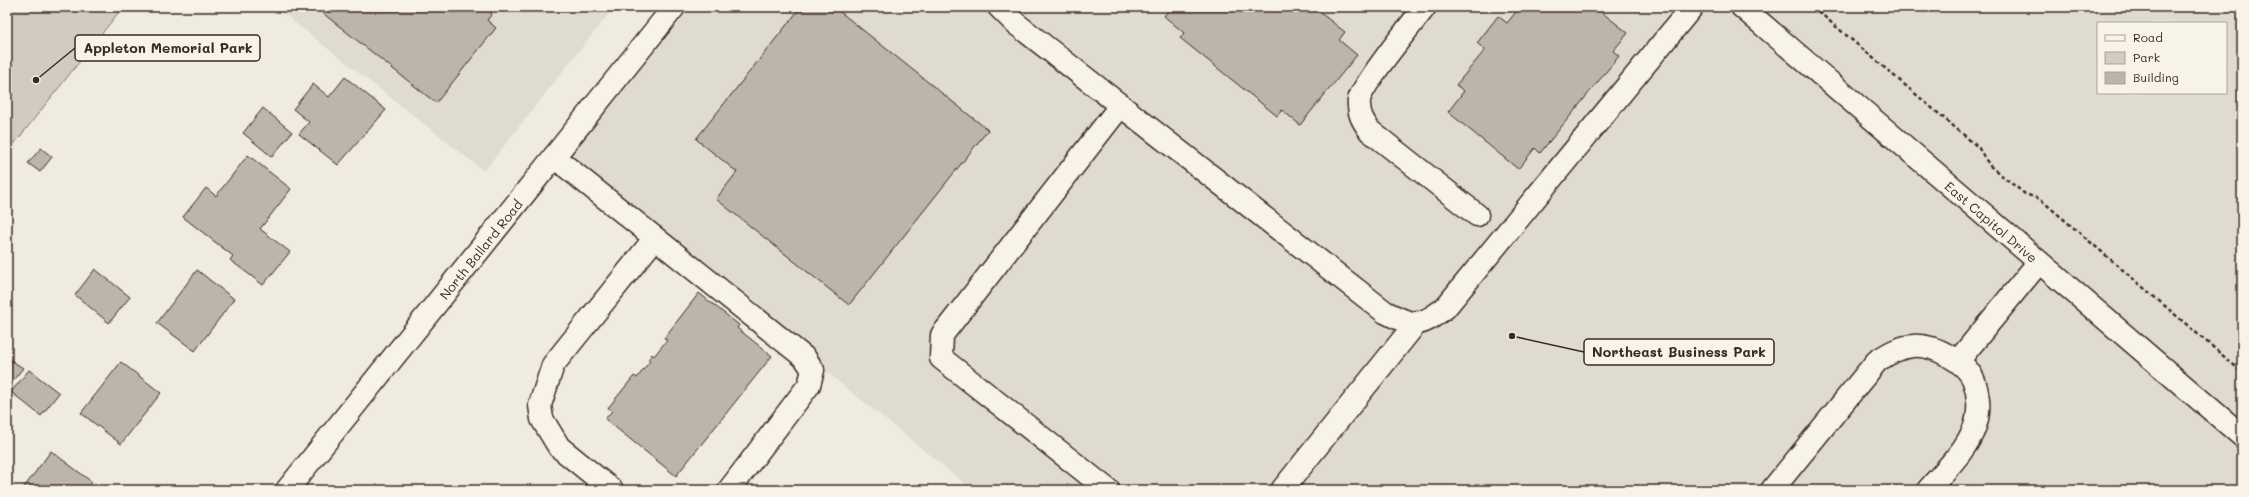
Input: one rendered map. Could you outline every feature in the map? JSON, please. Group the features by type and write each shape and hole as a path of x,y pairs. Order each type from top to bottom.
{"street":[{"name":"North Ballard Road","path":"287,490 674,7"},
{"path":"999,7 1015,23 1385,312 1407,323 1426,322 1445,308 1692,7"},
{"name":"East Capitol Drive","path":"1742,7 2242,436"},
{"path":"1418,10 1370,80 1359,99 1360,117 1370,131 1477,215"},
{"path":"1108,490 941,358 942,334 1121,105"},
{"path":"554,157 805,358 813,370 809,385 729,490"},
{"path":"612,490 559,447 542,419 540,405 553,365 655,238"},
{"path":"1958,361 2039,262"},
{"path":"1282,490 1417,322"},
{"path":"1772,490 1877,361 1895,350 1914,346 1935,349 1958,361 1974,380 1979,404 1976,426 1968,440 1928,490"}],"path":[{"path":"1813,7 1978,147 1990,166 2025,194 2040,199 2242,372"}],"shaded area":[{"path":"275,7 614,7 484,171"},
{"path":"674,7 2242,7 2242,490 973,490 556,154"}],"green space":[{"path":"7,7 123,7 7,153"}],"building":[{"path":"315,7 484,7 492,14 487,20 496,28 436,103"},
{"path":"801,7 834,7 988,130 849,305 716,199 737,172 696,139"},
{"path":"1171,7 1313,7 1345,32 1339,40 1357,55 1300,125 1282,110 1277,116 1180,38 1184,33 1164,16"},
{"path":"1520,7 1595,7 1628,33 1613,51 1619,56 1540,153 1535,148 1518,169 1448,112 1464,91 1456,85 1485,50 1477,43 1498,16 1507,23"},
{"path":"345,77 386,110 338,165 299,134 309,122 293,109 313,84 329,97"},
{"path":"263,108 292,132 272,157 243,133"},
{"path":"41,148 52,157 40,172 28,163"},
{"path":"248,155 291,189 260,229 290,252 263,285 230,260 233,256 183,217 206,188 216,196"},
{"path":"95,269 130,297 109,323 75,295"},
{"path":"197,270 234,299 195,351 157,323"},
{"path":"699,293 739,325 737,328 772,356 676,476 605,419 612,411 608,408 634,376 637,378 650,361 648,360 652,354 654,356 667,340 664,338"},
{"path":"9,359 23,368 11,383 7,380 7,362"},
{"path":"121,362 161,393 121,444 81,413"},
{"path":"29,370 59,393 41,416 11,392"},
{"path":"51,451 92,482 86,490 22,490"}],"place":[{"name":"Appleton Memorial Park","path":"36,80"},
{"name":"Northeast Business Park","path":"1512,336"}]}
